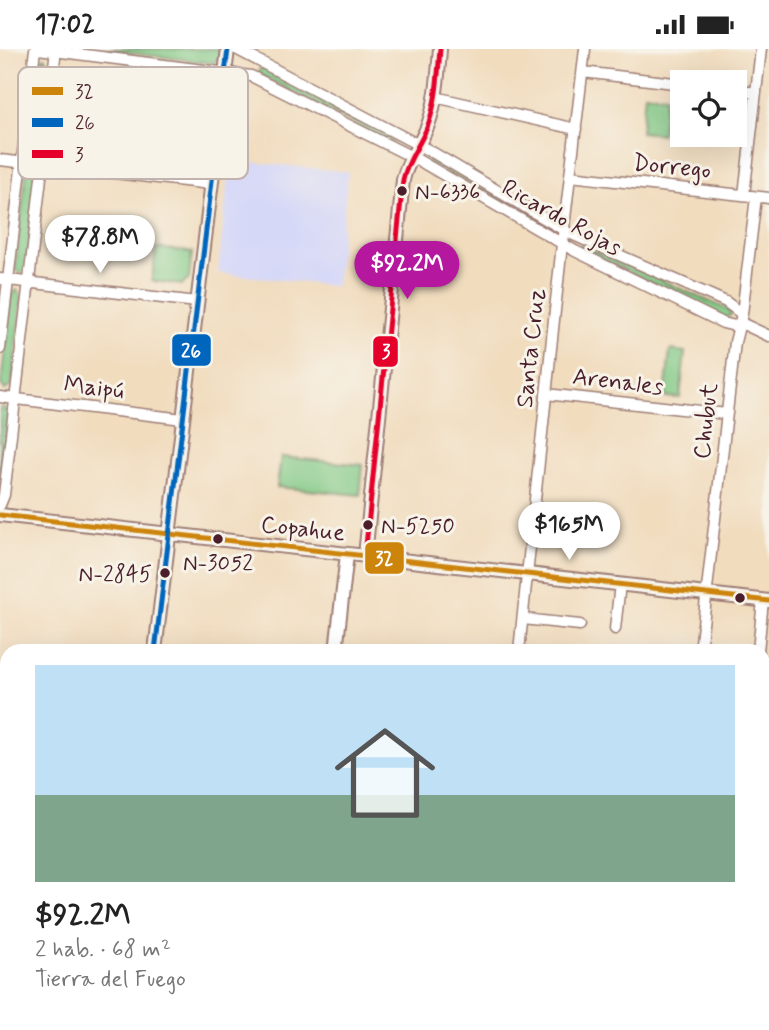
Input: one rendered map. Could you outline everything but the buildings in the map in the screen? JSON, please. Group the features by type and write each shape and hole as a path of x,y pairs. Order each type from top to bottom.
{"street":[{"name":"Ricardo Rojas","path":"37,49 193,67"},
{"path":"35,67 37,49"},
{"path":"226,67 228,49"},
{"name":"Ricardo Rojas","path":"236,49 418,145 563,230 726,302 742,319 769,335"},
{"path":"365,556 402,183 405,170 430,120 440,49"},
{"name":"Santa Cruz","path":"520,644 563,230 586,49"},
{"path":"744,195 761,49"},
{"path":"583,72 670,83"},
{"name":"Ricardo Rojas","path":"248,75 412,157 562,244 723,323 731,326 742,319"},
{"path":"747,92 756,93"},
{"path":"435,97 576,129"},
{"path":"0,160 18,162"},
{"name":"Dorrego","path":"570,176 769,198"},
{"path":"0,349 4,279 20,179"},
{"path":"0,505 4,495 40,179"},
{"path":"167,179 211,184"},
{"path":"156,644 212,179"},
{"name":"Chubut","path":"701,644 735,342 742,319 756,197"},
{"path":"4,279 197,302"},
{"name":"Arenales","path":"547,394 727,414"},
{"name":"Maipú","path":"0,397 183,419"},
{"name":"Copahue","path":"0,515 766,600"},
{"path":"337,644 347,554"},
{"path":"615,629 620,584"},
{"path":"759,644 766,600"},
{"path":"523,619 580,625"}],"shaded area":[{"path":"248,162 348,172 336,286 218,273 228,179 248,179"}],"green space":[{"path":"96,49 221,49 219,59 213,63"},
{"path":"45,57 50,67 38,67 39,62"},
{"path":"262,67 396,138 396,141 390,142 261,75 258,72"},
{"path":"645,94 666,96 662,134 641,132"},
{"path":"429,157 545,224 545,227 428,162"},
{"path":"26,179 37,179 26,269 21,274 15,269"},
{"path":"581,245 729,310 731,315 725,318 582,249"},
{"path":"156,248 192,252 189,279 182,285 152,281"},
{"path":"17,290 22,297 12,385 5,390 1,384 11,295"},
{"path":"670,350 685,352 680,398 665,397"},
{"path":"3,407 8,413 0,487 0,408"},
{"path":"281,457 363,465 360,495 277,487"}],"transit line":[{"name":"26","path":"226,67 228,49"},
{"name":"3","path":"365,556 403,180 431,116 440,49"},
{"name":"26","path":"156,644 212,179"},
{"name":"32","path":"0,515 769,601"}],"place":[{"name":"N-6336","path":"402,191"},
{"name":"N-5250","path":"368,525"},
{"name":"N-3052","path":"218,539"},
{"name":"N-2845","path":"165,573"}]}
